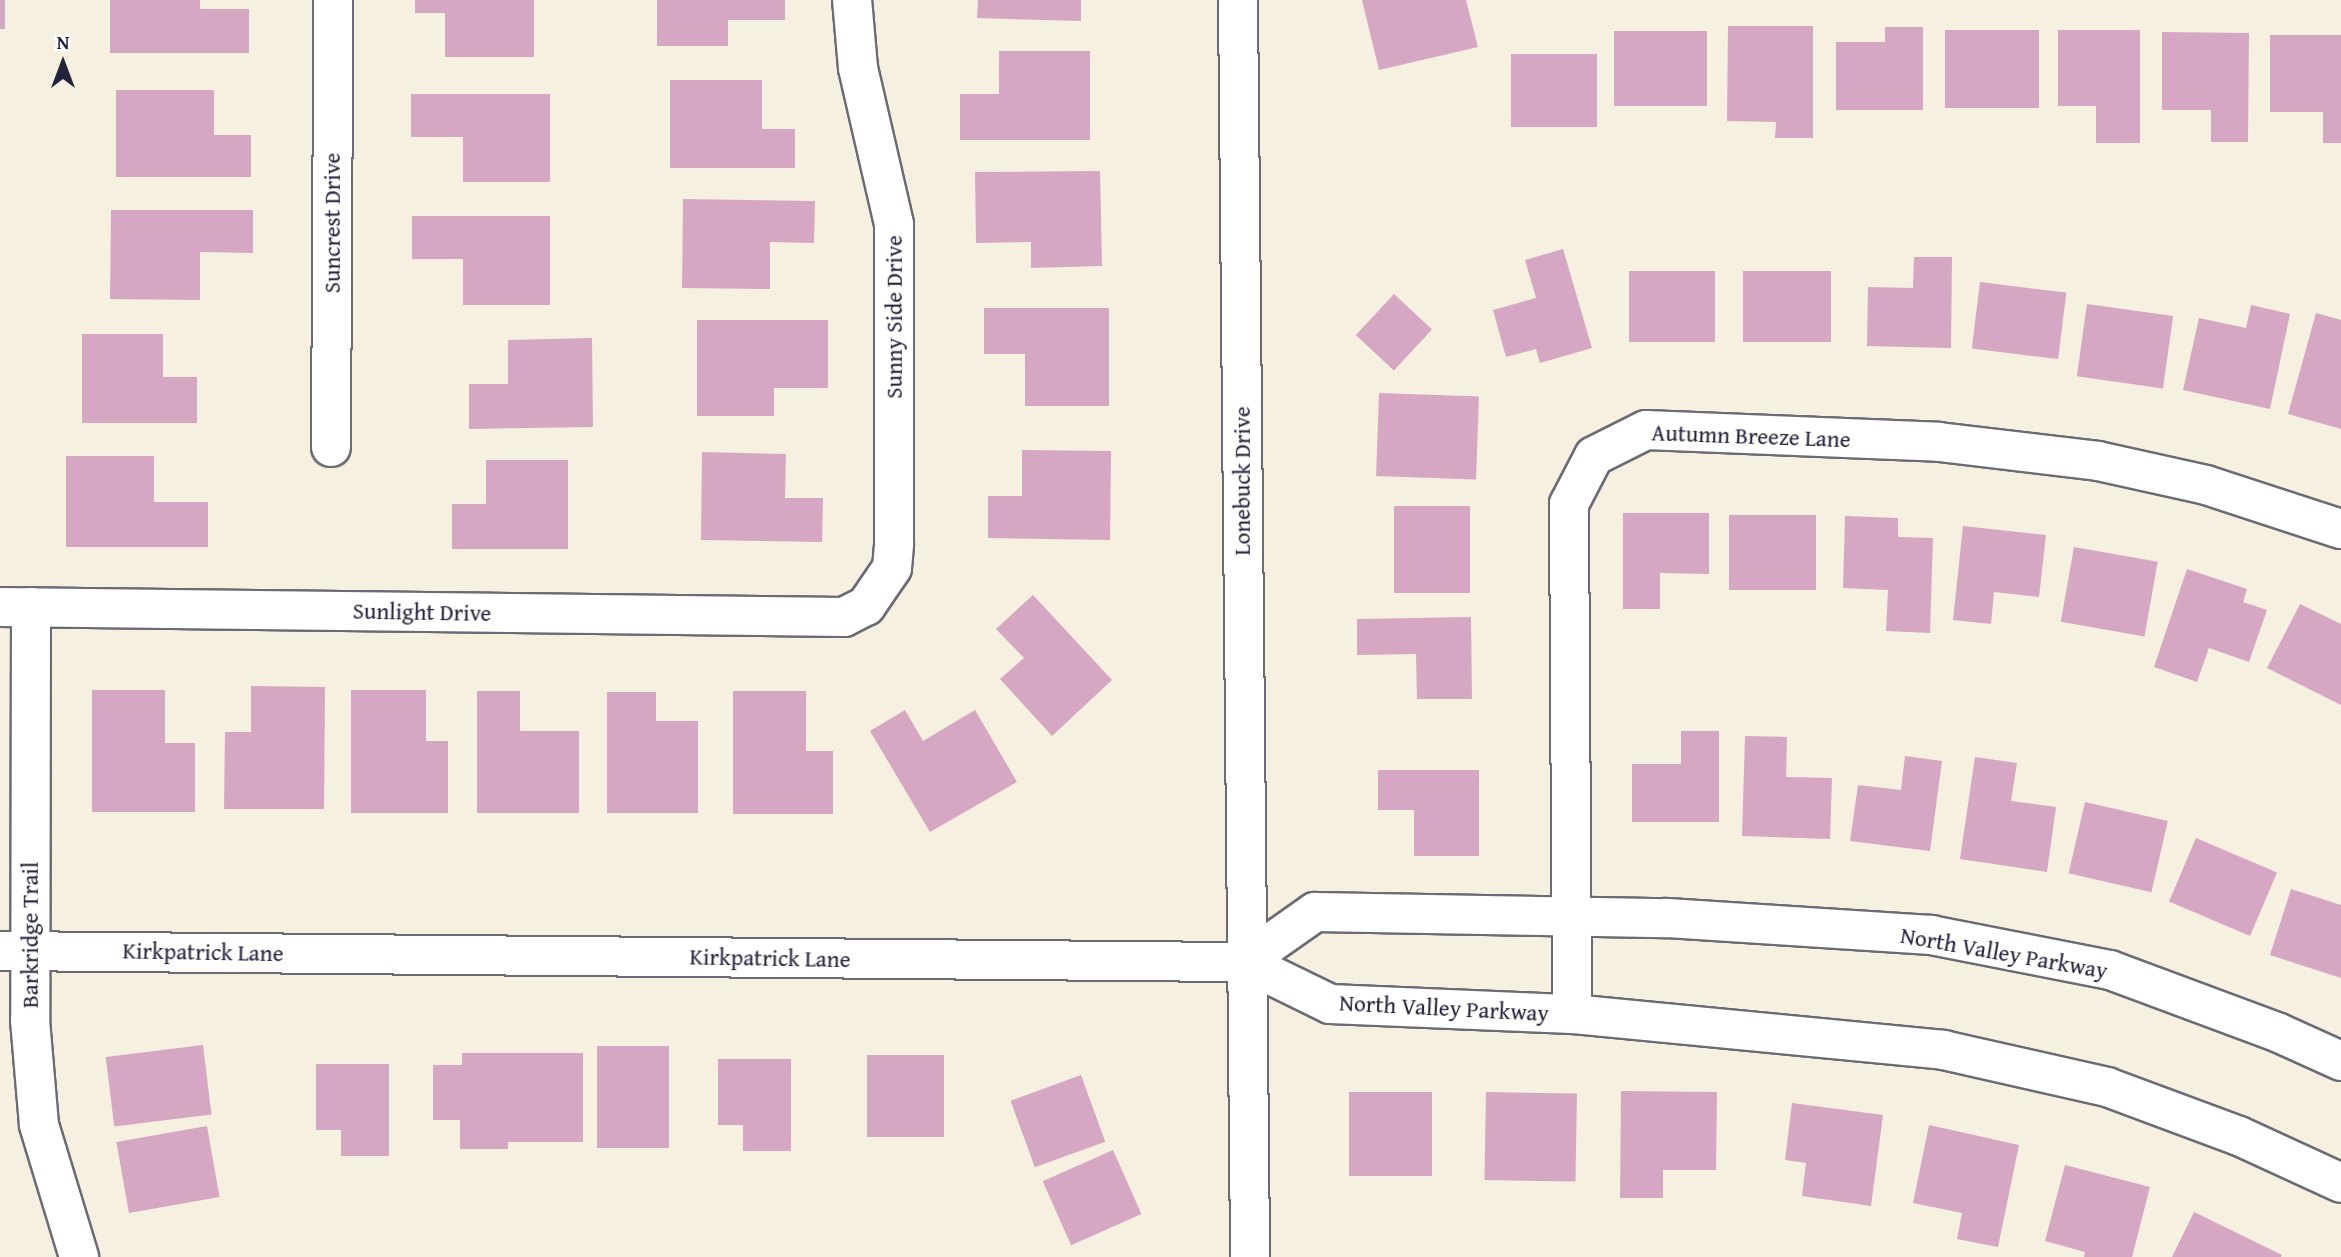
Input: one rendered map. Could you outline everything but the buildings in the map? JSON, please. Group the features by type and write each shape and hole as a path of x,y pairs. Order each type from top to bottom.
{"street":[{"name":"Suncrest Drive","path":"331,447 333,0"},
{"name":"Sunny Side Drive","path":"844,617 866,606 881,587 891,568 894,543 894,224 858,68 852,0"},
{"name":"Lonebuck Drive","path":"1238,0 1244,962"},
{"name":"Autumn Breeze Lane","path":"1572,1014 1569,918 1569,504 1594,456 1646,430 1939,442 2098,461 2206,485 2341,529"},
{"name":"Sunlight Drive","path":"16,607 844,617"},
{"name":"Barkridge Trail","path":"16,607 15,951 39,1125 79,1257"},
{"name":"North Valley Parkway","path":"2341,1061 2279,1032 2110,970 1931,935 1667,918 1315,912 1244,962 1330,1004 1572,1014 1943,1050 2107,1087 2239,1136 2341,1183"},
{"name":"Kirkpatrick Lane","path":"15,951 1244,962"},
{"path":"1244,962 1250,1257"}]}
